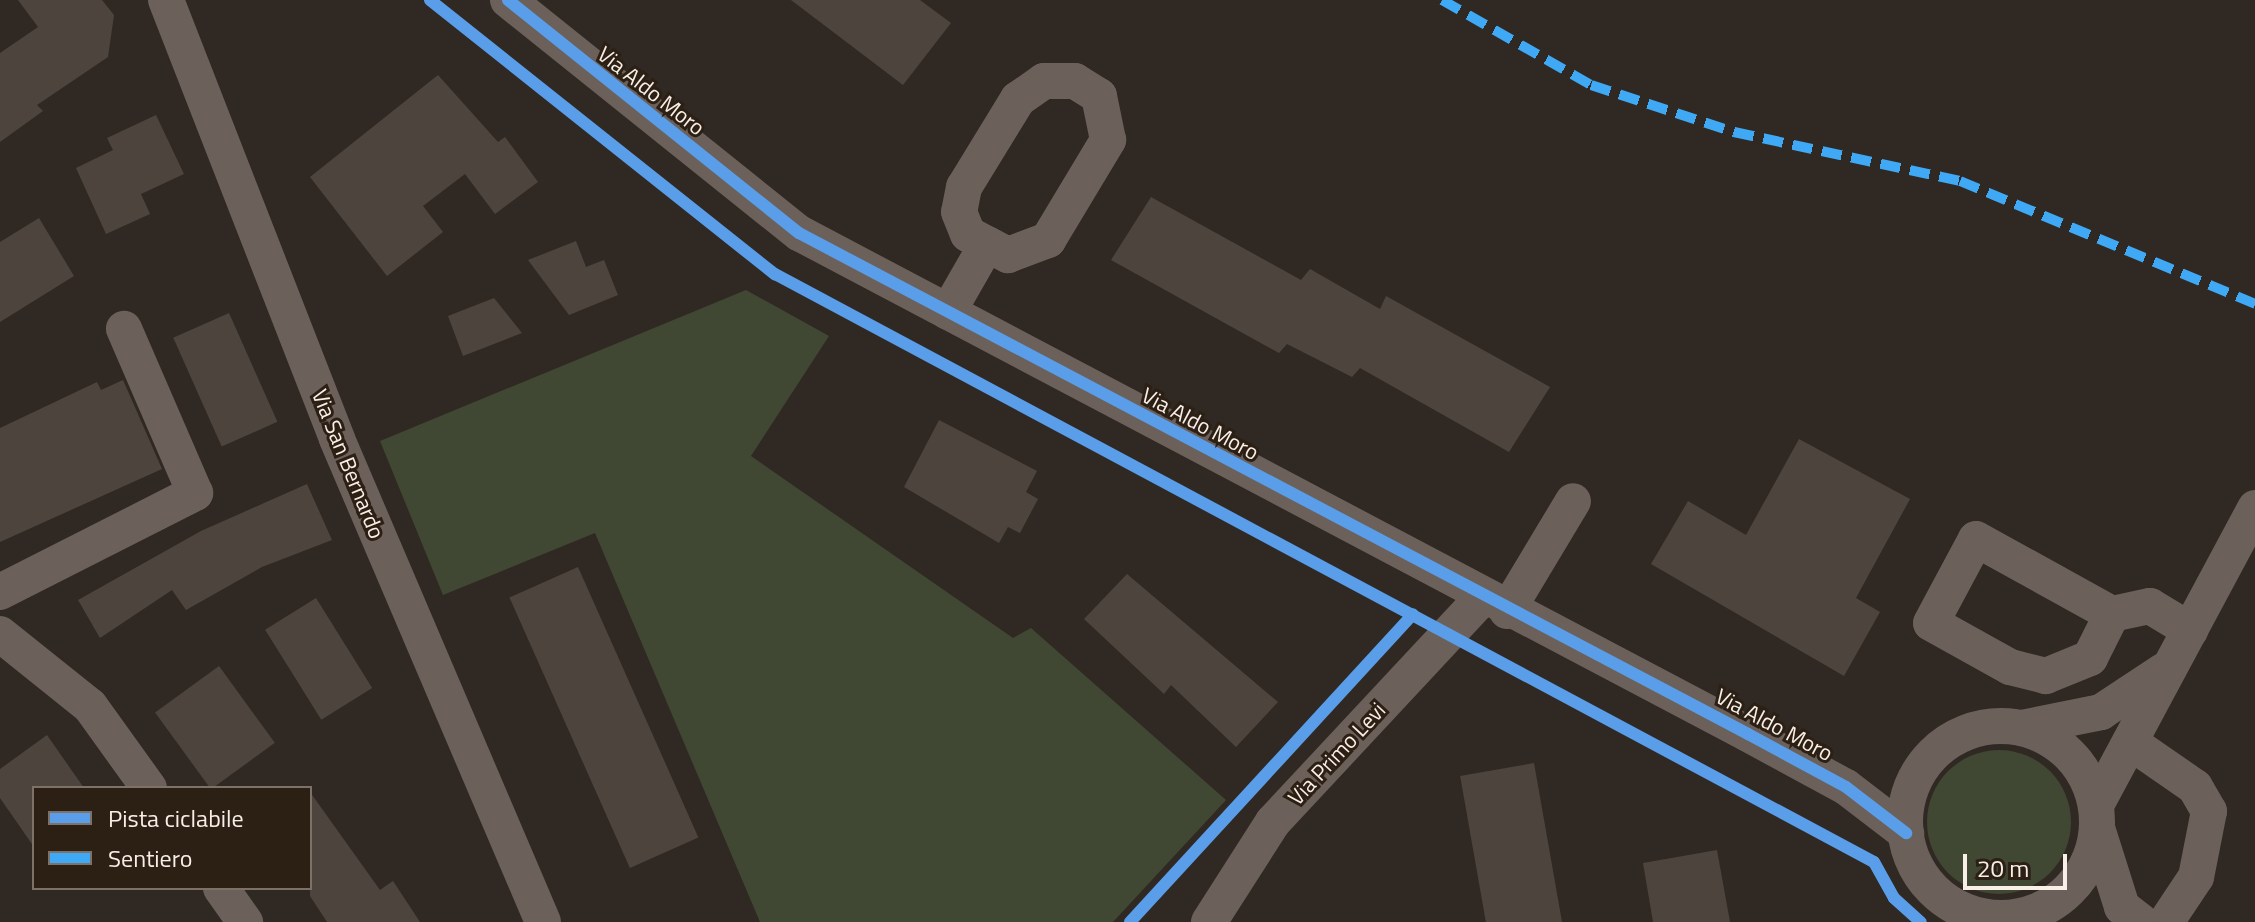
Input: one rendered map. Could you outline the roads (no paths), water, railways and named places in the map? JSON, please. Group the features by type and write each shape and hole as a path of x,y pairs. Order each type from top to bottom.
{"street":[{"name":"Via San Bernardo","path":"166,0 337,439 543,922"},
{"name":"Via Aldo Moro","path":"508,0 799,233 1495,604 1846,787 1906,833"},
{"path":"1044,81 1075,81 1099,96 1108,140 1048,240 1008,255 987,244 968,234 959,212 964,187 1018,99 1044,81"},
{"path":"948,312 987,244"},
{"path":"0,592 195,493 124,329"},
{"name":"Via Primo Levi","path":"1209,922 1273,822 1495,604 1573,501"},
{"path":"2038,913 2083,872 2097,817 2130,742 2255,508"},
{"path":"2112,614 2090,658 2046,676 2010,667 1931,623 1976,539 2112,614 2150,606 2190,630"},
{"path":"0,634 90,706 148,786"},
{"path":"2022,728 2070,755 2097,817 2132,914 1953,914 1915,866 1906,833 1913,782 1958,736 2022,728 2101,712 2173,663"},
{"path":"2130,742 2195,787 2209,811 2196,877 2166,922"},
{"name":"Via Aldo Moro","path":"1846,787 1913,782"},
{"path":"222,890 245,922"}]}
